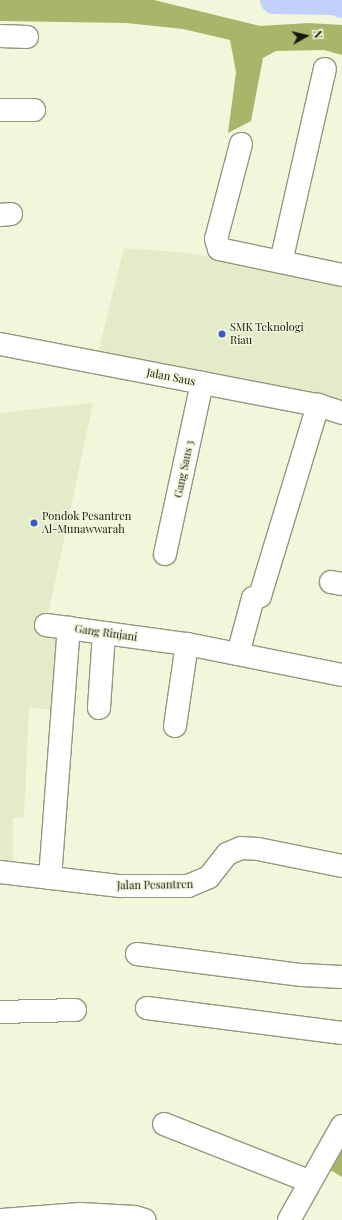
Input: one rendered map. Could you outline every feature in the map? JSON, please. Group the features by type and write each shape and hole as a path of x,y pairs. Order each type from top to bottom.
{"street":[{"path":"0,36 27,37"},
{"path":"281,262 325,69"},
{"path":"0,110 34,110"},
{"path":"241,144 216,240 216,244 219,249 342,275"},
{"name":"Jalan Saus","path":"0,344 318,405 342,413"},
{"name":"Gang Saus 3","path":"164,554 202,383"},
{"path":"238,654 252,598 260,596 318,405"},
{"path":"46,625 69,628"},
{"name":"Gang Rinjani","path":"50,878 69,628 187,644 342,675"},
{"path":"99,708 104,633"},
{"path":"175,726 187,644"},
{"name":"Jalan Pesantren","path":"0,872 120,886 195,885 209,877 227,854 241,848 258,848 342,866"},
{"path":"137,954 302,975 342,977"},
{"path":"148,1008 342,1033"},
{"path":"0,1012 75,1010"},
{"path":"164,1124 309,1180"},
{"path":"289,1220 309,1180 342,1126"},
{"path":"2,1220 80,1214 136,1217 145,1220"}],"shaded area":[{"name":"SMK Teknologi Riau","path":"124,248 189,253 342,282 342,409 97,357"},
{"name":"Pondok Pesantren Al-Munawwarah","path":"93,403 44,633 64,637 59,710 29,708 24,817 13,818 13,863 0,861 0,413"}],"green space":[{"path":"0,0 154,0 260,26 309,23 342,25 342,55 324,50 276,51 263,58 251,121 228,133 236,72 230,40 183,29 126,23 0,21"},
{"path":"342,1133 342,1177 322,1165"}],"waterway":[{"path":"274,0 335,1 342,4"}],"place":[{"name":"SMK Teknologi Riau","path":"222,334"},
{"name":"Pondok Pesantren Al-Munawwarah","path":"34,523"}]}
